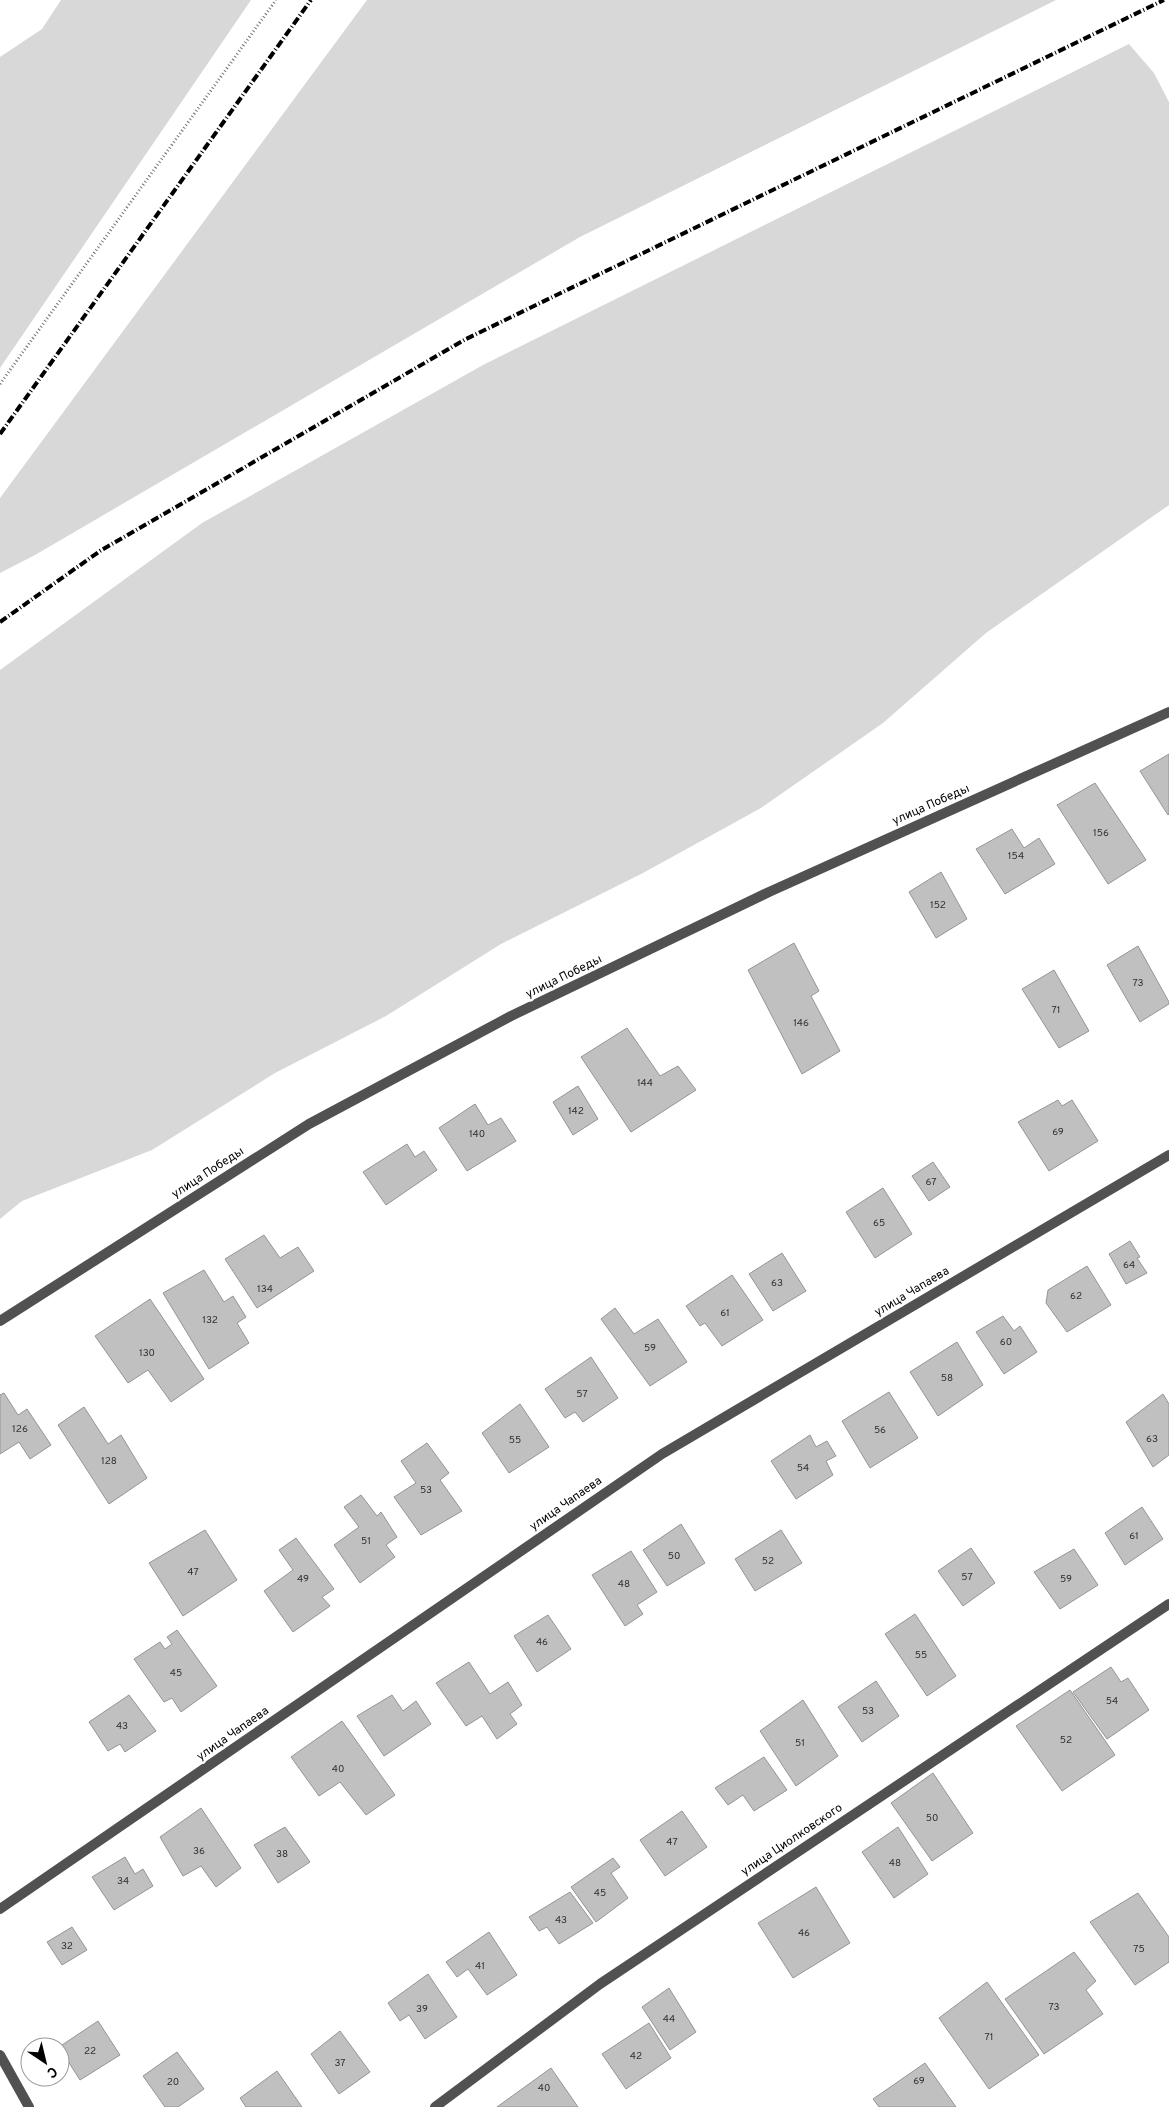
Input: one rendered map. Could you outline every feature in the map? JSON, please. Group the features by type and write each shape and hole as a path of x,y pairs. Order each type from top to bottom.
{"street":[{"name":"улица Победы","path":"0,1321 309,1124 511,1016 769,892 1169,712"},
{"name":"улица Чапаева","path":"0,1910 662,1454 1169,1155"},
{"name":"улица Циолковского","path":"435,2107 600,1984 1169,1604"},
{"path":"0,2055 29,2107"}],"path":[{"path":"0,384 276,0"}],"shaded area":[{"path":"61,0 251,0 0,368 0,57 42,29"},
{"path":"367,0 1056,0 580,237 35,555 0,573 0,498"},
{"path":"1129,44 1154,73 1169,102 1169,505 986,633 883,723 761,808 643,873 501,944 386,1016 275,1073 152,1150 22,1201 0,1219 0,670 202,523 483,365"}],"building":[{"path":"1169,754 1169,814 1168,815 1140,771"},
{"path":"1095,783 1146,860 1108,884 1057,805"},
{"path":"1012,829 1024,848 1039,838 1055,864 1005,894 976,849"},
{"path":"941,872 967,919 936,938 909,892"},
{"path":"794,943 819,991 811,996 840,1051 802,1074 748,970"},
{"path":"1138,946 1169,1002 1169,1004 1140,1022 1107,965"},
{"path":"1054,970 1089,1031 1059,1048 1022,989"},
{"path":"627,1028 660,1076 678,1066 696,1090 631,1132 581,1057"},
{"path":"578,1086 598,1119 573,1135 553,1102"},
{"path":"1058,1100 1062,1106 1072,1100 1098,1141 1049,1171 1018,1122"},
{"path":"475,1104 488,1125 501,1118 516,1141 467,1171 439,1128"},
{"path":"407,1144 415,1157 424,1151 437,1170 386,1205 363,1172"},
{"path":"933,1162 950,1187 929,1201 912,1176"},
{"path":"883,1188 912,1234 875,1258 846,1212"},
{"path":"264,1235 280,1258 298,1247 314,1271 257,1308 225,1259"},
{"path":"1130,1241 1140,1257 1137,1258 1147,1273 1126,1284 1109,1254"},
{"path":"782,1253 806,1291 773,1311 749,1274"},
{"path":"1087,1266 1111,1305 1067,1332 1046,1303 1048,1290"},
{"path":"204,1270 224,1302 233,1296 246,1317 237,1323 249,1343 209,1369 163,1293"},
{"path":"732,1275 763,1320 722,1346 705,1323 700,1326 686,1306"},
{"path":"150,1299 204,1379 171,1402 148,1370 128,1383 95,1336"},
{"path":"615,1308 634,1334 658,1319 687,1362 650,1386 601,1319"},
{"path":"1003,1316 1014,1331 1020,1326 1037,1352 1004,1374 976,1332"},
{"path":"957,1342 983,1385 938,1416 910,1372"},
{"path":"591,1357 618,1398 583,1422 575,1412 565,1418 545,1389"},
{"path":"889,1392 918,1438 870,1468 842,1421"},
{"path":"4,1393 18,1415 27,1409 51,1445 30,1459 19,1442 0,1454 0,1395"},
{"path":"1163,1394 1169,1404 1169,1455 1153,1467 1126,1422"},
{"path":"520,1404 549,1447 509,1473 482,1433"},
{"path":"84,1407 108,1444 121,1435 147,1478 109,1504 58,1425"},
{"path":"810,1435 816,1447 827,1441 836,1456 826,1461 833,1475 796,1499 771,1461"},
{"path":"427,1443 449,1473 440,1480 462,1511 421,1535 394,1497 416,1483 401,1461"},
{"path":"361,1495 377,1516 381,1512 397,1537 386,1545 395,1557 360,1583 334,1545 359,1527 344,1507"},
{"path":"1142,1507 1163,1539 1125,1565 1105,1533"},
{"path":"681,1524 705,1563 667,1586 643,1550"},
{"path":"205,1530 237,1580 183,1616 149,1563"},
{"path":"781,1530 802,1563 755,1591 735,1559"},
{"path":"296,1538 334,1589 322,1597 330,1606 293,1632 264,1591 293,1570 279,1550"},
{"path":"971,1548 995,1583 963,1606 938,1571"},
{"path":"1074,1549 1098,1585 1060,1609 1034,1572"},
{"path":"631,1551 657,1592 637,1605 643,1614 625,1626 592,1575"},
{"path":"915,1614 956,1676 927,1696 885,1634"},
{"path":"548,1615 571,1649 537,1672 514,1636"},
{"path":"177,1630 217,1686 181,1712 172,1698 164,1702 134,1659 160,1642 165,1649 172,1644 167,1637"},
{"path":"469,1662 490,1694 508,1682 522,1705 510,1714 517,1724 497,1739 482,1716 466,1726 436,1683"},
{"path":"1111,1667 1121,1682 1128,1678 1149,1710 1107,1739 1073,1692"},
{"path":"876,1681 899,1716 862,1742 838,1707"},
{"path":"1070,1690 1115,1755 1062,1791 1016,1726"},
{"path":"129,1695 156,1731 125,1752 120,1744 108,1751 89,1722"},
{"path":"392,1695 403,1711 416,1701 431,1724 384,1756 357,1716"},
{"path":"803,1700 838,1756 796,1786 760,1731"},
{"path":"342,1721 395,1795 366,1815 340,1782 319,1796 291,1757"},
{"path":"764,1757 787,1790 754,1811 743,1795 728,1805 715,1788"},
{"path":"933,1773 973,1833 932,1861 891,1803"},
{"path":"201,1808 241,1868 216,1887 201,1866 183,1876 160,1837"},
{"path":"682,1811 707,1847 665,1876 640,1840"},
{"path":"285,1827 310,1862 278,1883 254,1845"},
{"path":"898,1827 928,1874 894,1898 862,1852"},
{"path":"125,1857 135,1874 143,1869 153,1886 114,1910 92,1877"},
{"path":"613,1858 620,1867 611,1873 628,1898 596,1922 571,1887"},
{"path":"816,1887 850,1943 793,1978 758,1923"},
{"path":"570,1892 593,1923 559,1944 547,1927 539,1931 529,1917"},
{"path":"1138,1893 1169,1937 1169,1962 1135,1985 1090,1922"},
{"path":"72,1927 87,1950 62,1965 47,1942"},
{"path":"489,1932 517,1975 487,1995 468,1969 457,1977 446,1962"},
{"path":"1074,1952 1096,1981 1086,1990 1103,2014 1044,2054 1005,1999"},
{"path":"428,1974 457,2017 425,2039 409,2015 400,2021 388,2003"},
{"path":"987,1982 1039,2055 989,2089 939,2018"},
{"path":"669,1988 696,2032 670,2050 642,2007"},
{"path":"98,2021 120,2055 80,2080 70,2064 70,2040"},
{"path":"649,2023 671,2058 626,2089 602,2054"},
{"path":"340,2031 370,2072 339,2094 311,2054"},
{"path":"177,2052 204,2089 178,2107 165,2107 143,2076"},
{"path":"925,2063 956,2107 879,2107 873,2099"},
{"path":"551,2068 578,2107 497,2107"},
{"path":"277,2071 302,2107 246,2107 240,2098"}],"railway":[{"path":"0,434 311,0"},
{"path":"0,622 100,551 466,339 1164,0"}]}
